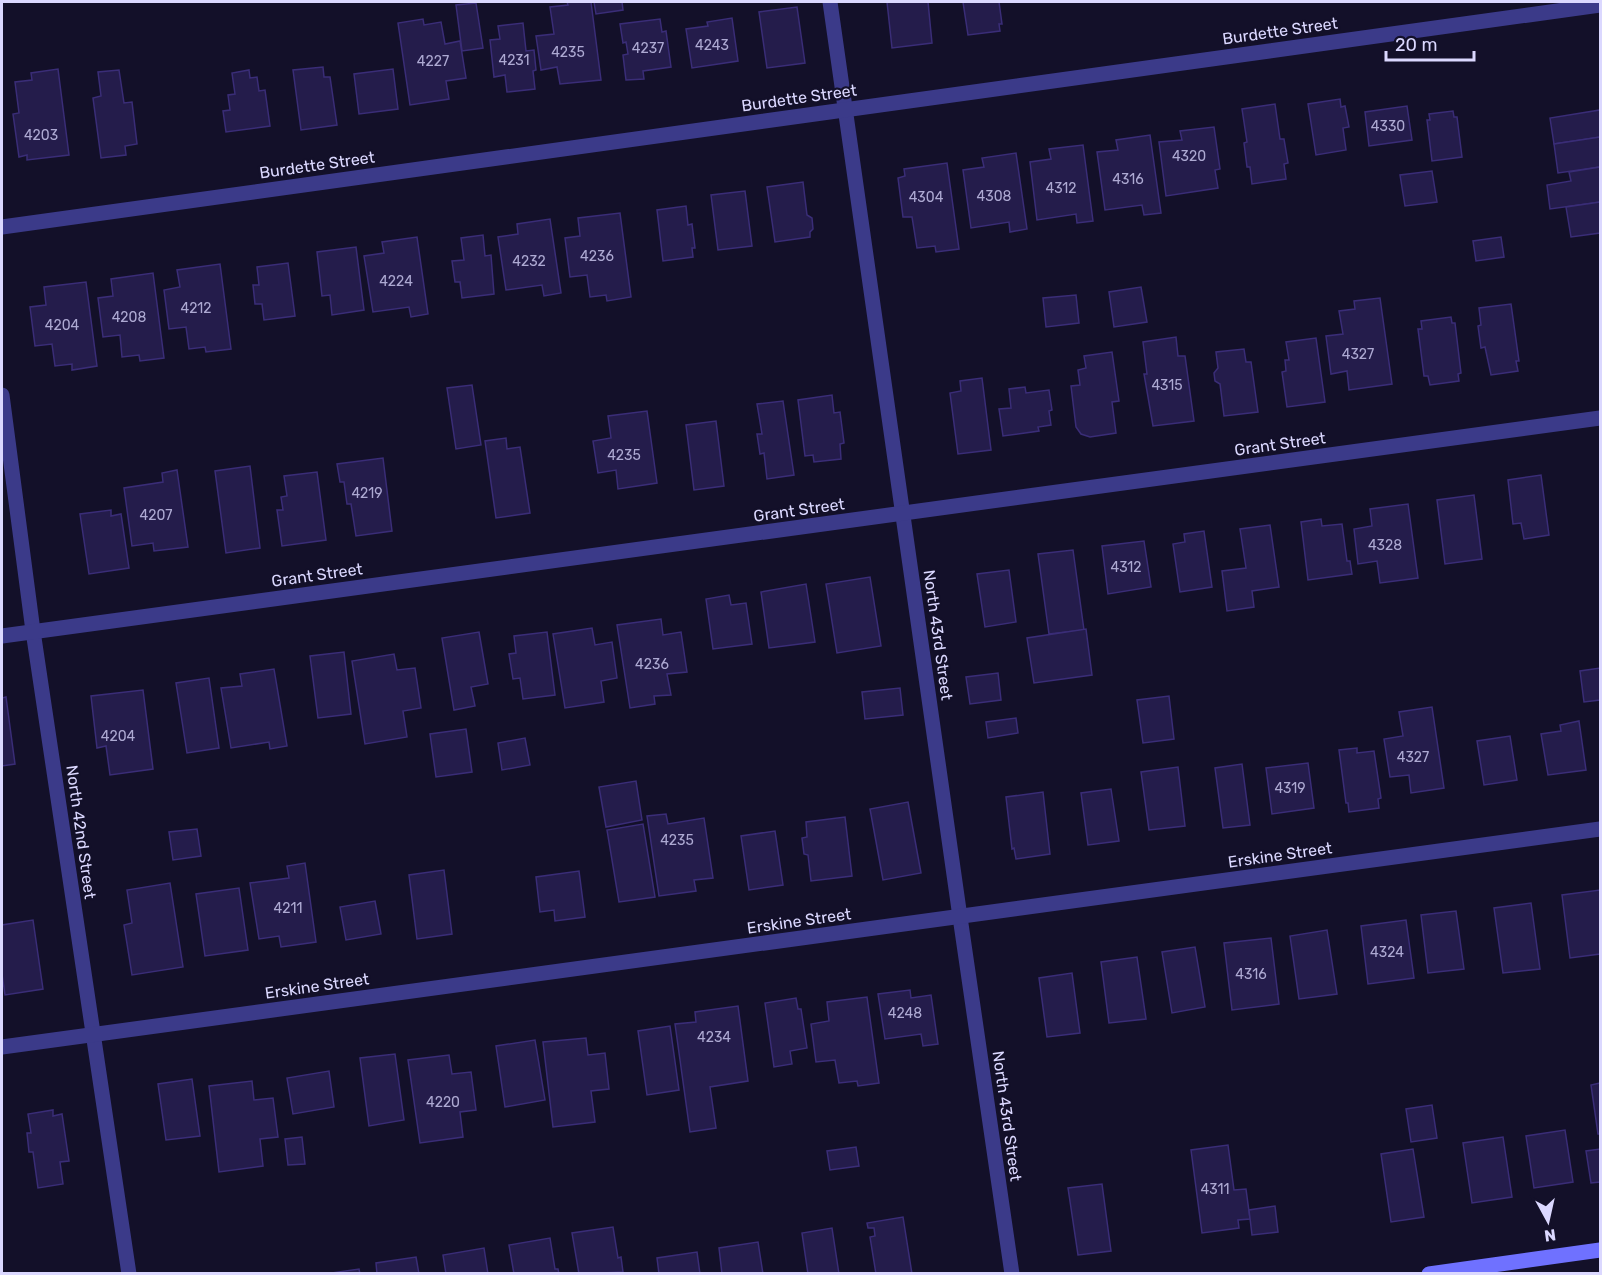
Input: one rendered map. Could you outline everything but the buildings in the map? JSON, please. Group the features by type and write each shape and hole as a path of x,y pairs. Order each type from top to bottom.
{"main road":[{"path":"1429,1274 1600,1250"}],"street":[{"name":"North 43rd Street","path":"830,2 1012,1274"},
{"name":"Burdette Street","path":"2,227 1600,5"},
{"name":"North 42nd Street","path":"2,395 33,631 129,1274"},
{"name":"Grant Street","path":"2,636 1600,418"},
{"name":"Erskine Street","path":"2,1047 1600,829"}]}
